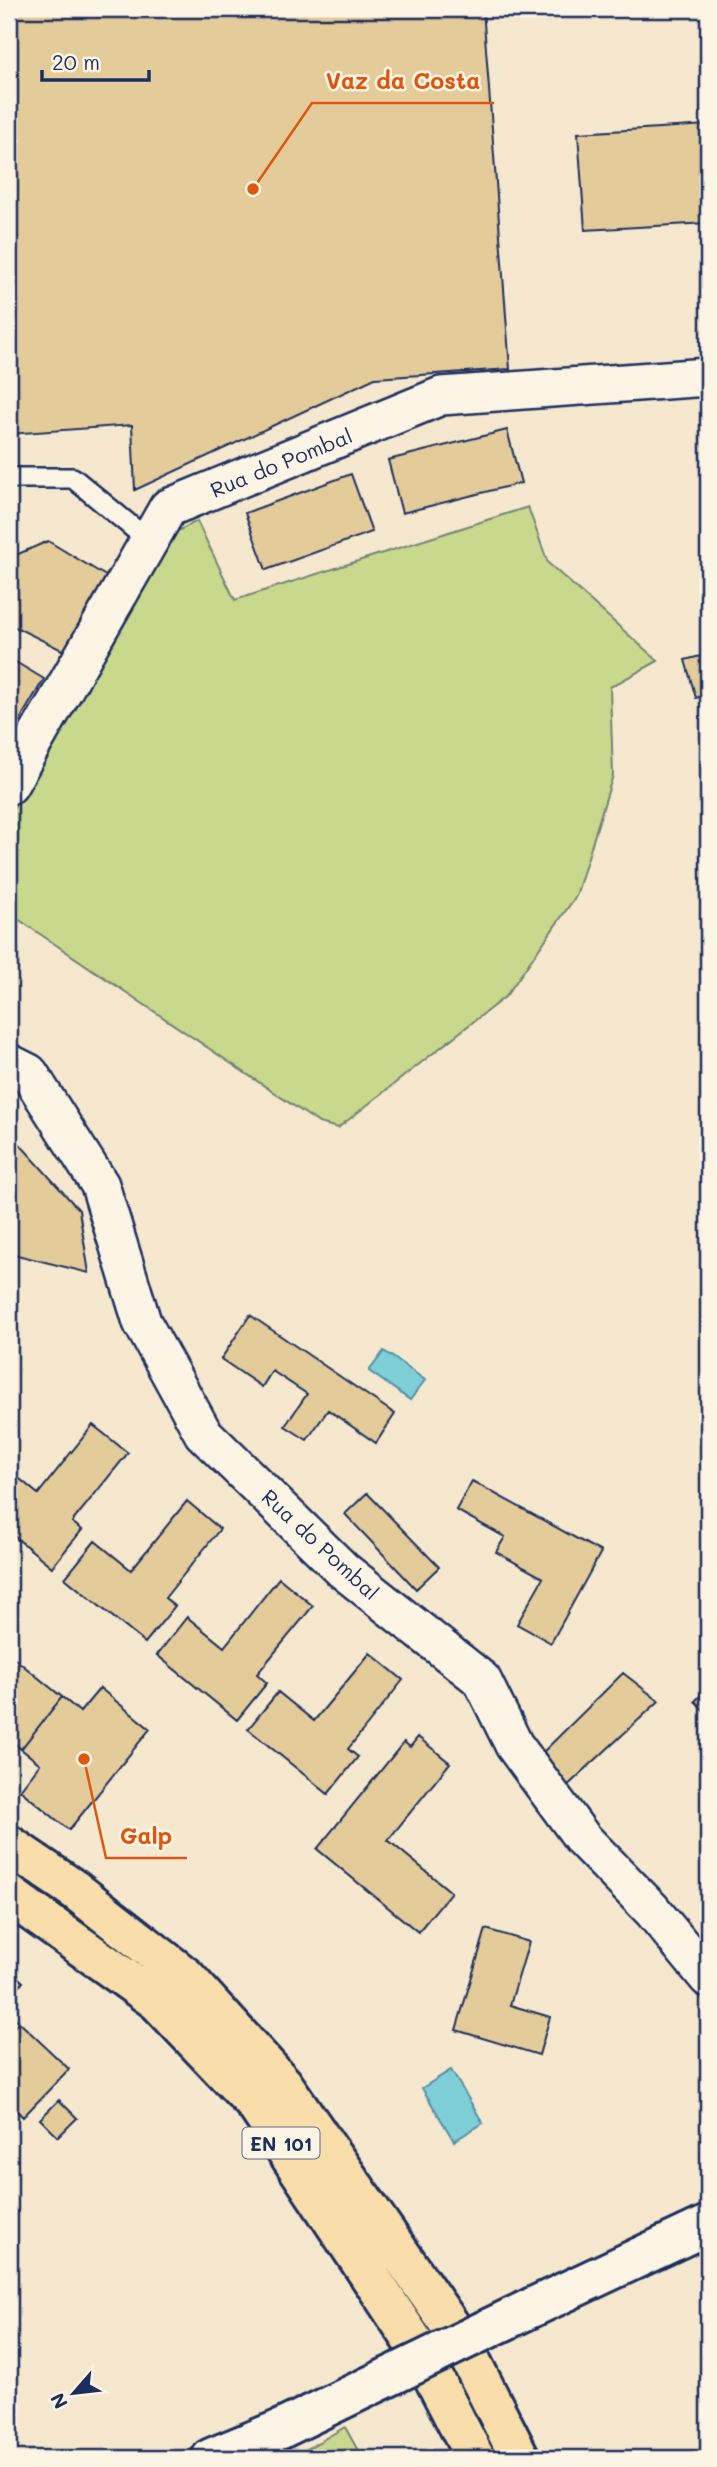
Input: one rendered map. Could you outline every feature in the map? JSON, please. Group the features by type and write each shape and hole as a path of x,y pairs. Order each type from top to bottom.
{"highway":[{"name":"EN 101","path":"9,1845 75,1890 186,1977 283,2084 461,2341 520,2458"},
{"name":"EN 101","path":"9,1895 157,2001 256,2105 421,2353 475,2458"}],"street":[{"name":"Rua do Pombal","path":"9,785 168,508 441,396 708,377"},
{"name":"Rua do Pombal","path":"9,1063 29,1073 100,1185 142,1322 204,1433 343,1570 482,1680 513,1745 583,1839 652,1910 708,1978"},
{"path":"211,2458 281,2429 708,2225"}],"lane":[{"path":"9,478 73,478 149,541"}],"green space":[{"path":"528,507 548,563 658,661 610,687 613,775 576,896 506,996 338,1128 319,1123 9,913 9,817 174,533 197,521 235,600"},
{"path":"345,2427 362,2458 291,2458"}],"water":[{"path":"384,1351 425,1380 410,1400 369,1371"},
{"path":"451,2070 483,2123 454,2141 422,2088"}],"building":[{"path":"9,9 483,9 510,369 375,378 135,490 132,425 9,434"},
{"path":"708,125 708,223 585,230 578,133"},
{"path":"507,430 521,483 402,513 388,460"},
{"path":"351,474 372,532 266,570 245,513"},
{"path":"48,541 119,584 72,655 9,624 9,558"},
{"path":"708,654 708,694 696,698 685,660"},
{"path":"9,658 44,679 9,738"},
{"path":"9,1139 18,1142 79,1210 89,1273 9,1253"},
{"path":"250,1315 395,1414 376,1443 328,1410 307,1440 285,1426 307,1394 272,1371 262,1387 221,1359"},
{"path":"93,1425 128,1453 72,1522 82,1530 52,1567 9,1532 9,1470 38,1494"},
{"path":"472,1481 601,1552 551,1643 517,1624 543,1578 496,1552 505,1537 456,1510"},
{"path":"367,1493 439,1567 416,1589 345,1514"},
{"path":"187,1501 220,1529 165,1598 175,1606 145,1643 65,1578 95,1541 131,1570"},
{"path":"279,1578 313,1606 257,1674 267,1683 237,1720 157,1655 187,1617 224,1647"},
{"path":"370,1653 403,1680 348,1749 358,1757 328,1794 248,1729 278,1692 314,1721"},
{"path":"9,1654 62,1697 21,1749 9,1739"},
{"path":"623,1673 659,1701 564,1789 536,1759"},
{"path":"100,1688 150,1729 69,1830 20,1790 40,1764 21,1749 62,1697 80,1712"},
{"path":"708,1688 708,1715 695,1701"},
{"path":"418,1737 450,1763 388,1840 451,1892 418,1932 317,1849 404,1742 410,1747"},
{"path":"486,1929 529,1942 510,2005 550,2017 539,2055 456,2030"},
{"path":"9,1969 23,1982 9,1997"},
{"path":"9,2012 19,2022 9,2032"},
{"path":"19,2022 69,2069 23,2117 9,2103 9,2032"},
{"path":"59,2100 77,2118 58,2137 40,2119"}],"place":[{"name":"Vaz da Costa","path":"253,189"},
{"name":"Galp","path":"84,1759"}]}
